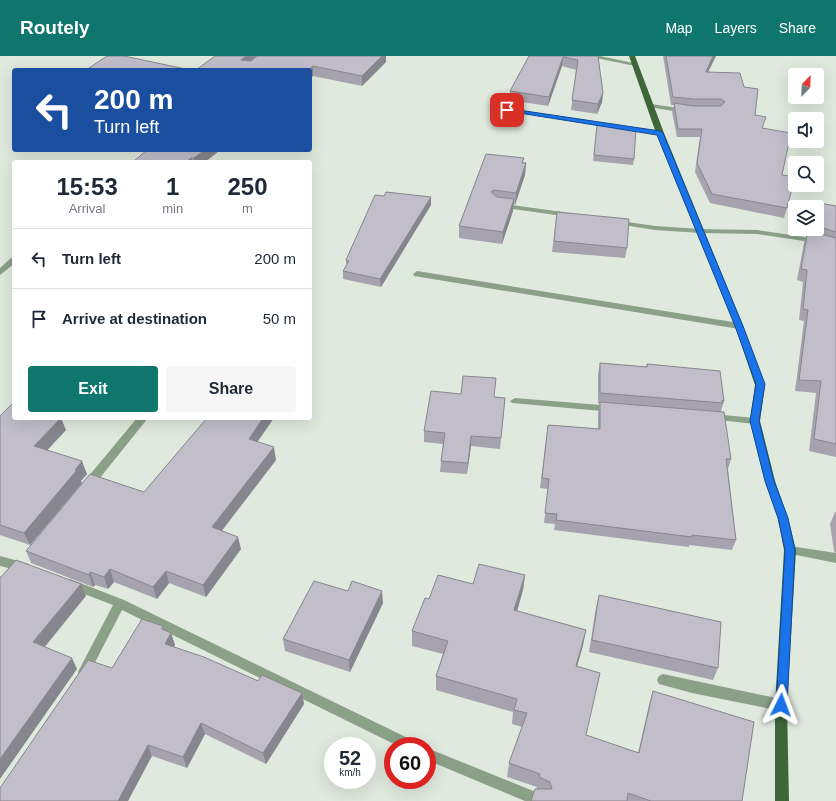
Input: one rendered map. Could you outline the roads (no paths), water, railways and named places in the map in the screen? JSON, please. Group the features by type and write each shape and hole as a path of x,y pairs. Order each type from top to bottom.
{"main road":[{"path":"634,60 660,133 739,326 760,384 755,421 770,481 783,518 790,550 781,705 782,801"}],"street":[{"path":"589,56 634,60"},
{"path":"651,106 691,111"},
{"path":"507,110 660,133"},
{"path":"496,205 576,216"},
{"path":"607,221 655,228 700,231 757,232 804,239 836,247"},
{"path":"0,272 12,262"},
{"path":"417,274 739,326"},
{"path":"515,401 623,410"},
{"path":"701,416 755,421"},
{"path":"82,492 141,420"},
{"path":"790,550 836,558"},
{"path":"0,561 24,563 36,571"},
{"path":"57,579 120,603 393,737"},
{"path":"77,682 90,663 120,603"},
{"path":"663,680 717,694 748,697 781,705"},
{"path":"436,758 541,801"}]}
